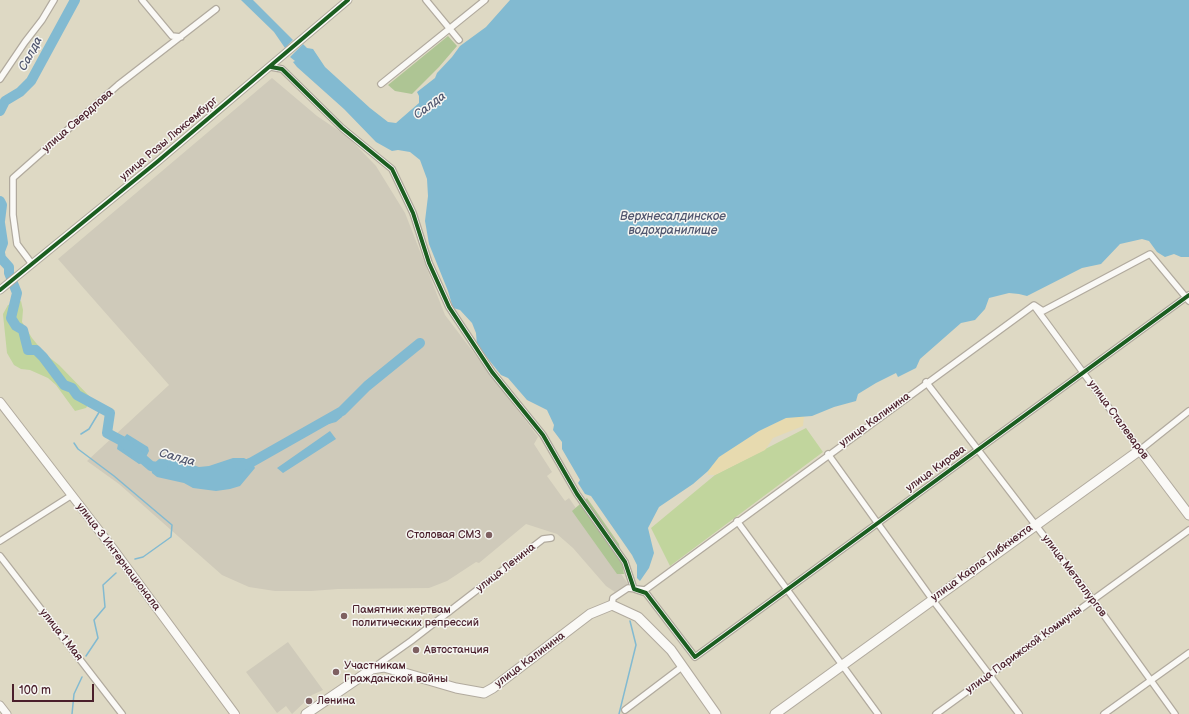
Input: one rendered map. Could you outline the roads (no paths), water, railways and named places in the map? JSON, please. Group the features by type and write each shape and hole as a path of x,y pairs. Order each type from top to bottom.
{"main road":[{"name":"улица 3 Интернационала","path":"0,402 72,495 234,714"},
{"name":"улица Сталеваров","path":"1140,450 1189,515"},
{"name":"улица Карла Либкнехта","path":"775,714 1140,450"},
{"name":"улица Калинина","path":"372,668 384,667 456,688 484,693 493,688 590,614 612,605"},
{"path":"612,605 638,617 671,650 716,714"},
{"name":"улица Ленина","path":"306,714 372,668"}],"street":[{"path":"0,79 42,20 54,0"},
{"path":"142,0 172,36 181,37"},
{"name":"улица Розы Люксембург","path":"0,290 271,67 348,0"},
{"path":"426,0 459,40"},
{"path":"380,84 450,30 485,0"},
{"name":"улица Свердлова","path":"32,264 17,244 13,215 13,178 118,85 216,10"},
{"path":"271,67 282,69 342,128 392,169 413,213 428,263 449,308 492,372 543,435 577,494 625,562 634,589"},
{"path":"1034,305 1042,311 1150,254 1188,298"},
{"name":"улица Кирова","path":"634,589 646,593 695,657 1083,372 1188,298"},
{"name":"улица Калинина","path":"612,605 613,598 628,588 645,590 926,382 1034,305"},
{"name":"улица Сталеваров","path":"1034,305 1140,450"},
{"name":"улица Металлургов","path":"926,382 979,449 1093,600 1150,681 1176,714"},
{"name":"улица Карла Либкнехта","path":"1140,450 1189,411"},
{"path":"828,454 932,599 1019,714"},
{"path":"0,541 72,495"},
{"path":"737,521 786,591 878,714"},
{"name":"улица Парижской Коммуны","path":"936,714 1189,530"},
{"name":"улица Ленина","path":"372,668 417,636 543,539 551,538"},
{"name":"улица 1 Мая","path":"0,556 122,714"},
{"path":"1104,714 1189,653"},
{"path":"626,710 683,666"},
{"path":"0,705 7,714"}],"water":[{"path":"241,0 253,0 293,40 285,48 274,32"},
{"name":"Верхнесалдинское водохранилище","path":"510,0 1189,0 1189,257 1181,257 1174,254 1165,257 1157,252 1149,241 1142,239 1120,244 1101,264 1082,268 1027,296 1009,293 989,298 985,309 975,320 961,323 920,359 916,368 898,377 896,373 876,383 858,394 856,401 834,407 812,416 786,418 759,431 719,457 708,471 693,484 659,507 648,528 654,553 649,568 640,581 637,578 637,565 632,555 591,496 585,494 578,483 580,480 562,449 562,442 553,430 554,425 547,410 527,400 508,378 501,375 477,345 476,333 472,323 460,310 453,308 448,291 429,244 425,221 428,196 427,179 420,160 410,152 398,150 392,151 376,142 344,109 297,67 293,62 295,61 290,57 303,44 307,48 313,49 325,67 370,108 388,122 396,123 419,103 419,96 417,92 435,78 437,73 460,46 486,27"},
{"path":"340,410 342,411 342,417 336,422 314,428 317,423"},
{"path":"330,431 336,439 283,473 277,468"},
{"path":"127,434 148,447 149,451 143,463 139,464 117,449 118,444"},
{"path":"233,458 244,458 252,462 255,468 240,486 216,491 193,488 184,483 157,477 152,473 151,466 159,459 178,460 199,467 209,466"}],"waterway":[{"name":"Салда","path":"0,111 5,101 20,92 31,81 75,0"},
{"name":"Салда","path":"0,201 2,205 0,221"},
{"name":"Салда","path":"0,223 3,243 0,251"},
{"name":"Салда","path":"0,253 1,258 9,267 9,273 17,293 11,318 16,326 23,330 28,350 36,350 64,385 72,388 77,395 110,413 107,433 122,441 151,466 163,468"},
{"name":"Салда","path":"240,467 252,462 342,411 367,386 420,343"},
{"path":"81,434 89,429 101,409"},
{"path":"74,443 78,449 114,476 172,525 171,537 143,557 135,559"},
{"path":"86,656 98,638 94,620 105,607 103,585 116,573"},
{"path":"619,714 636,645 630,621"},
{"path":"72,714 74,694 82,677"}],"place":[{"name":"Столовая СМЗ","path":"489,535"},
{"name":"Памятник жертвам политических репрессий","path":"344,616"},
{"name":"Автостанция","path":"416,650"},
{"name":"Участникам Гражданской войны","path":"336,672"},
{"name":"Ленина","path":"309,701"}]}
